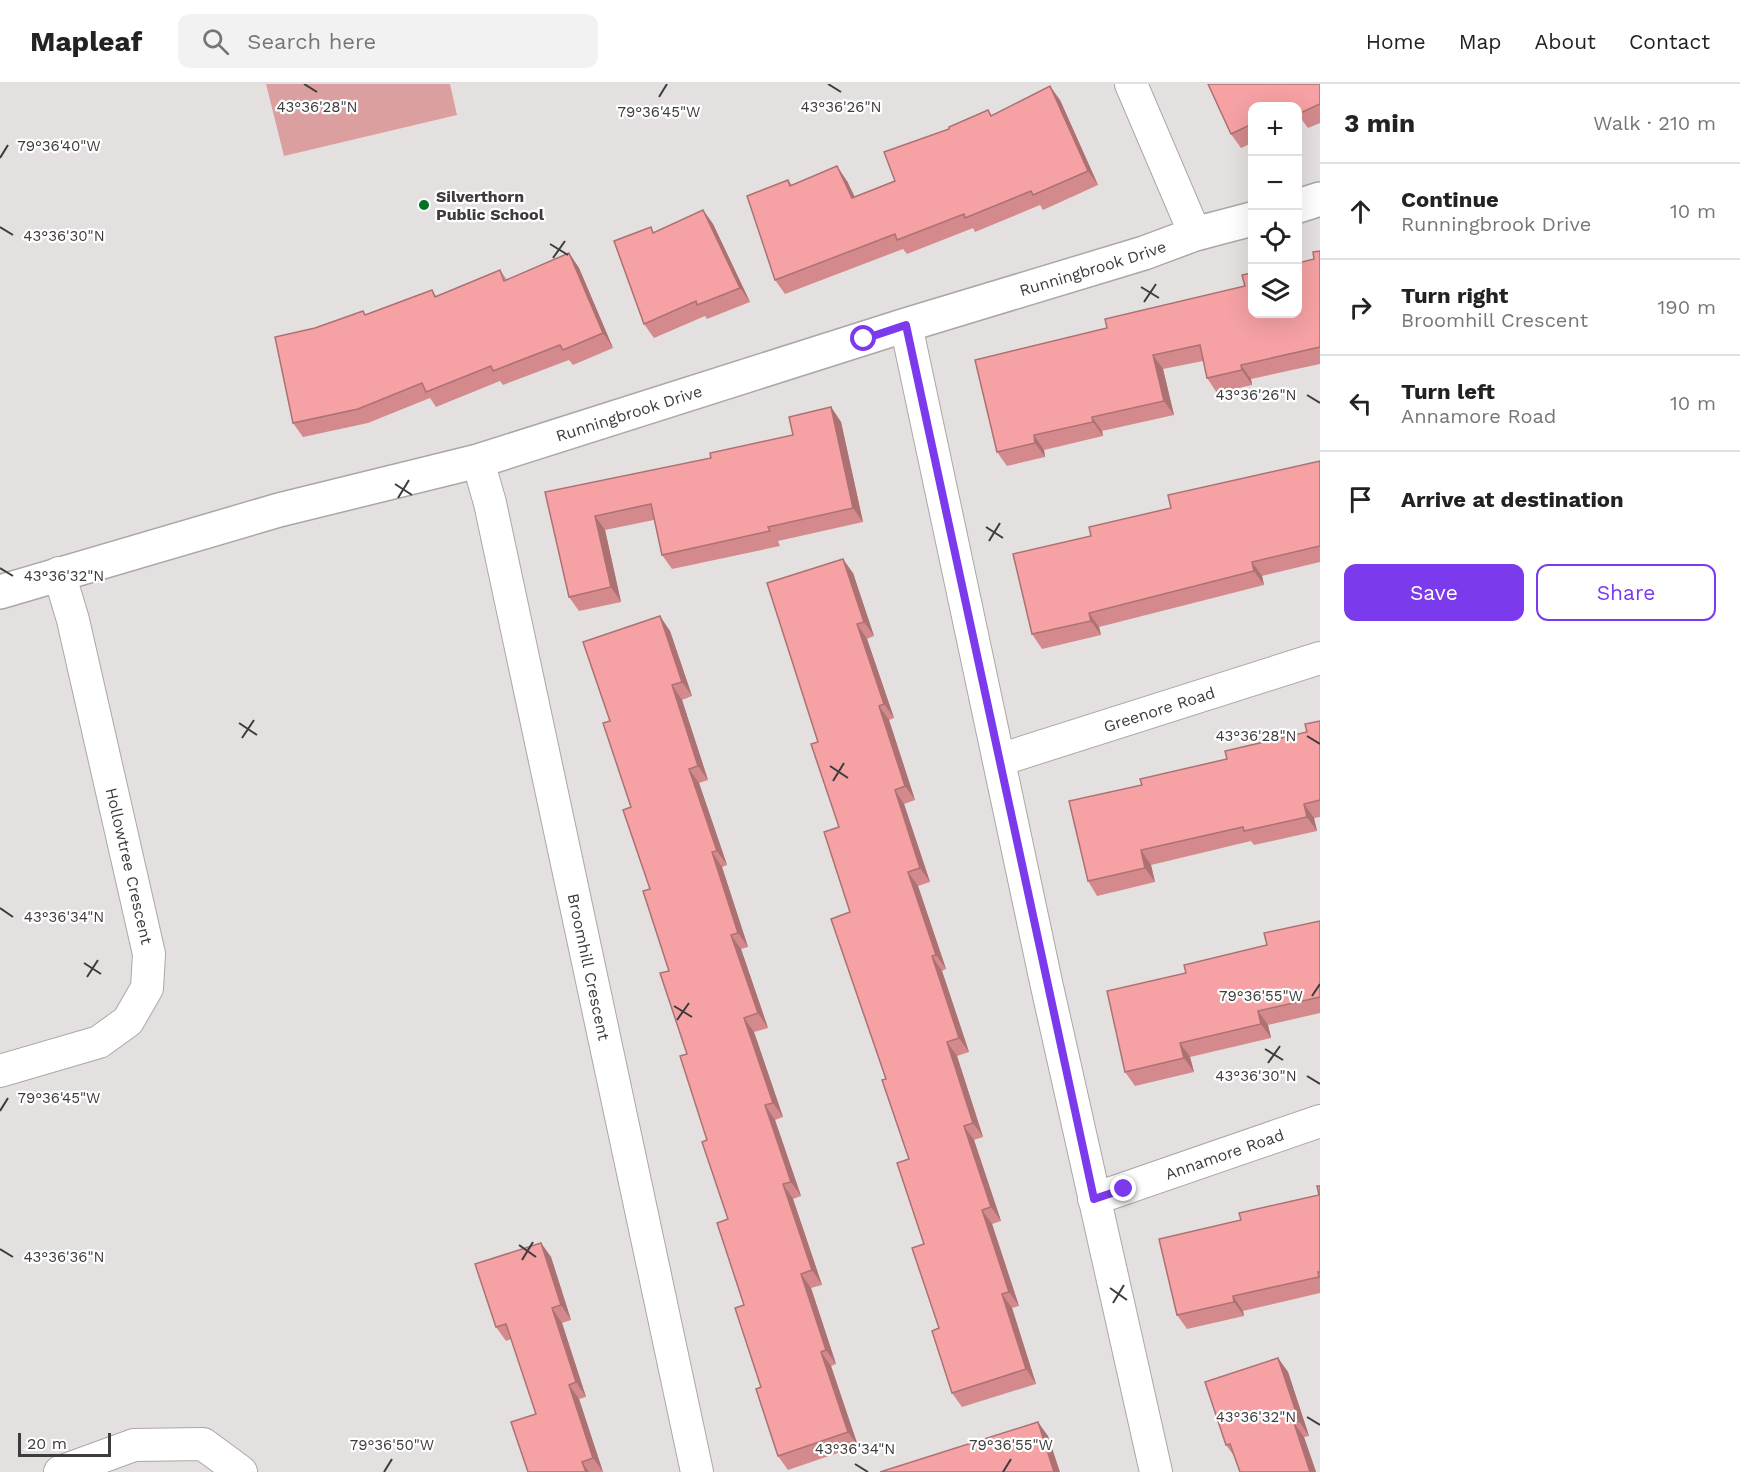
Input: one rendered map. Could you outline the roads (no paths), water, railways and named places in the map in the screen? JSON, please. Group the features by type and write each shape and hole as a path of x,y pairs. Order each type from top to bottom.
{"street":[{"path":"1131,84 1195,234"},
{"path":"1302,205 1320,199"},
{"name":"Runningbrook Drive","path":"0,592 58,573 279,510 478,461 906,325 1144,253 1195,234 1248,220"},
{"path":"906,325 1094,1199 1156,1472"},
{"name":"Broomhill Crescent","path":"478,461 492,514 697,1472"},
{"name":"Hollowtree Crescent","path":"0,1071 99,1042 128,1021 147,988 149,954 73,620 58,573"},
{"name":"Greenore Road","path":"999,760 1320,658"},
{"name":"Annamore Road","path":"1094,1199 1320,1121"},
{"path":"60,1472 134,1445 203,1444 241,1472"}],"place":[{"name":"Silverthorn Public School","path":"424,205"}]}
